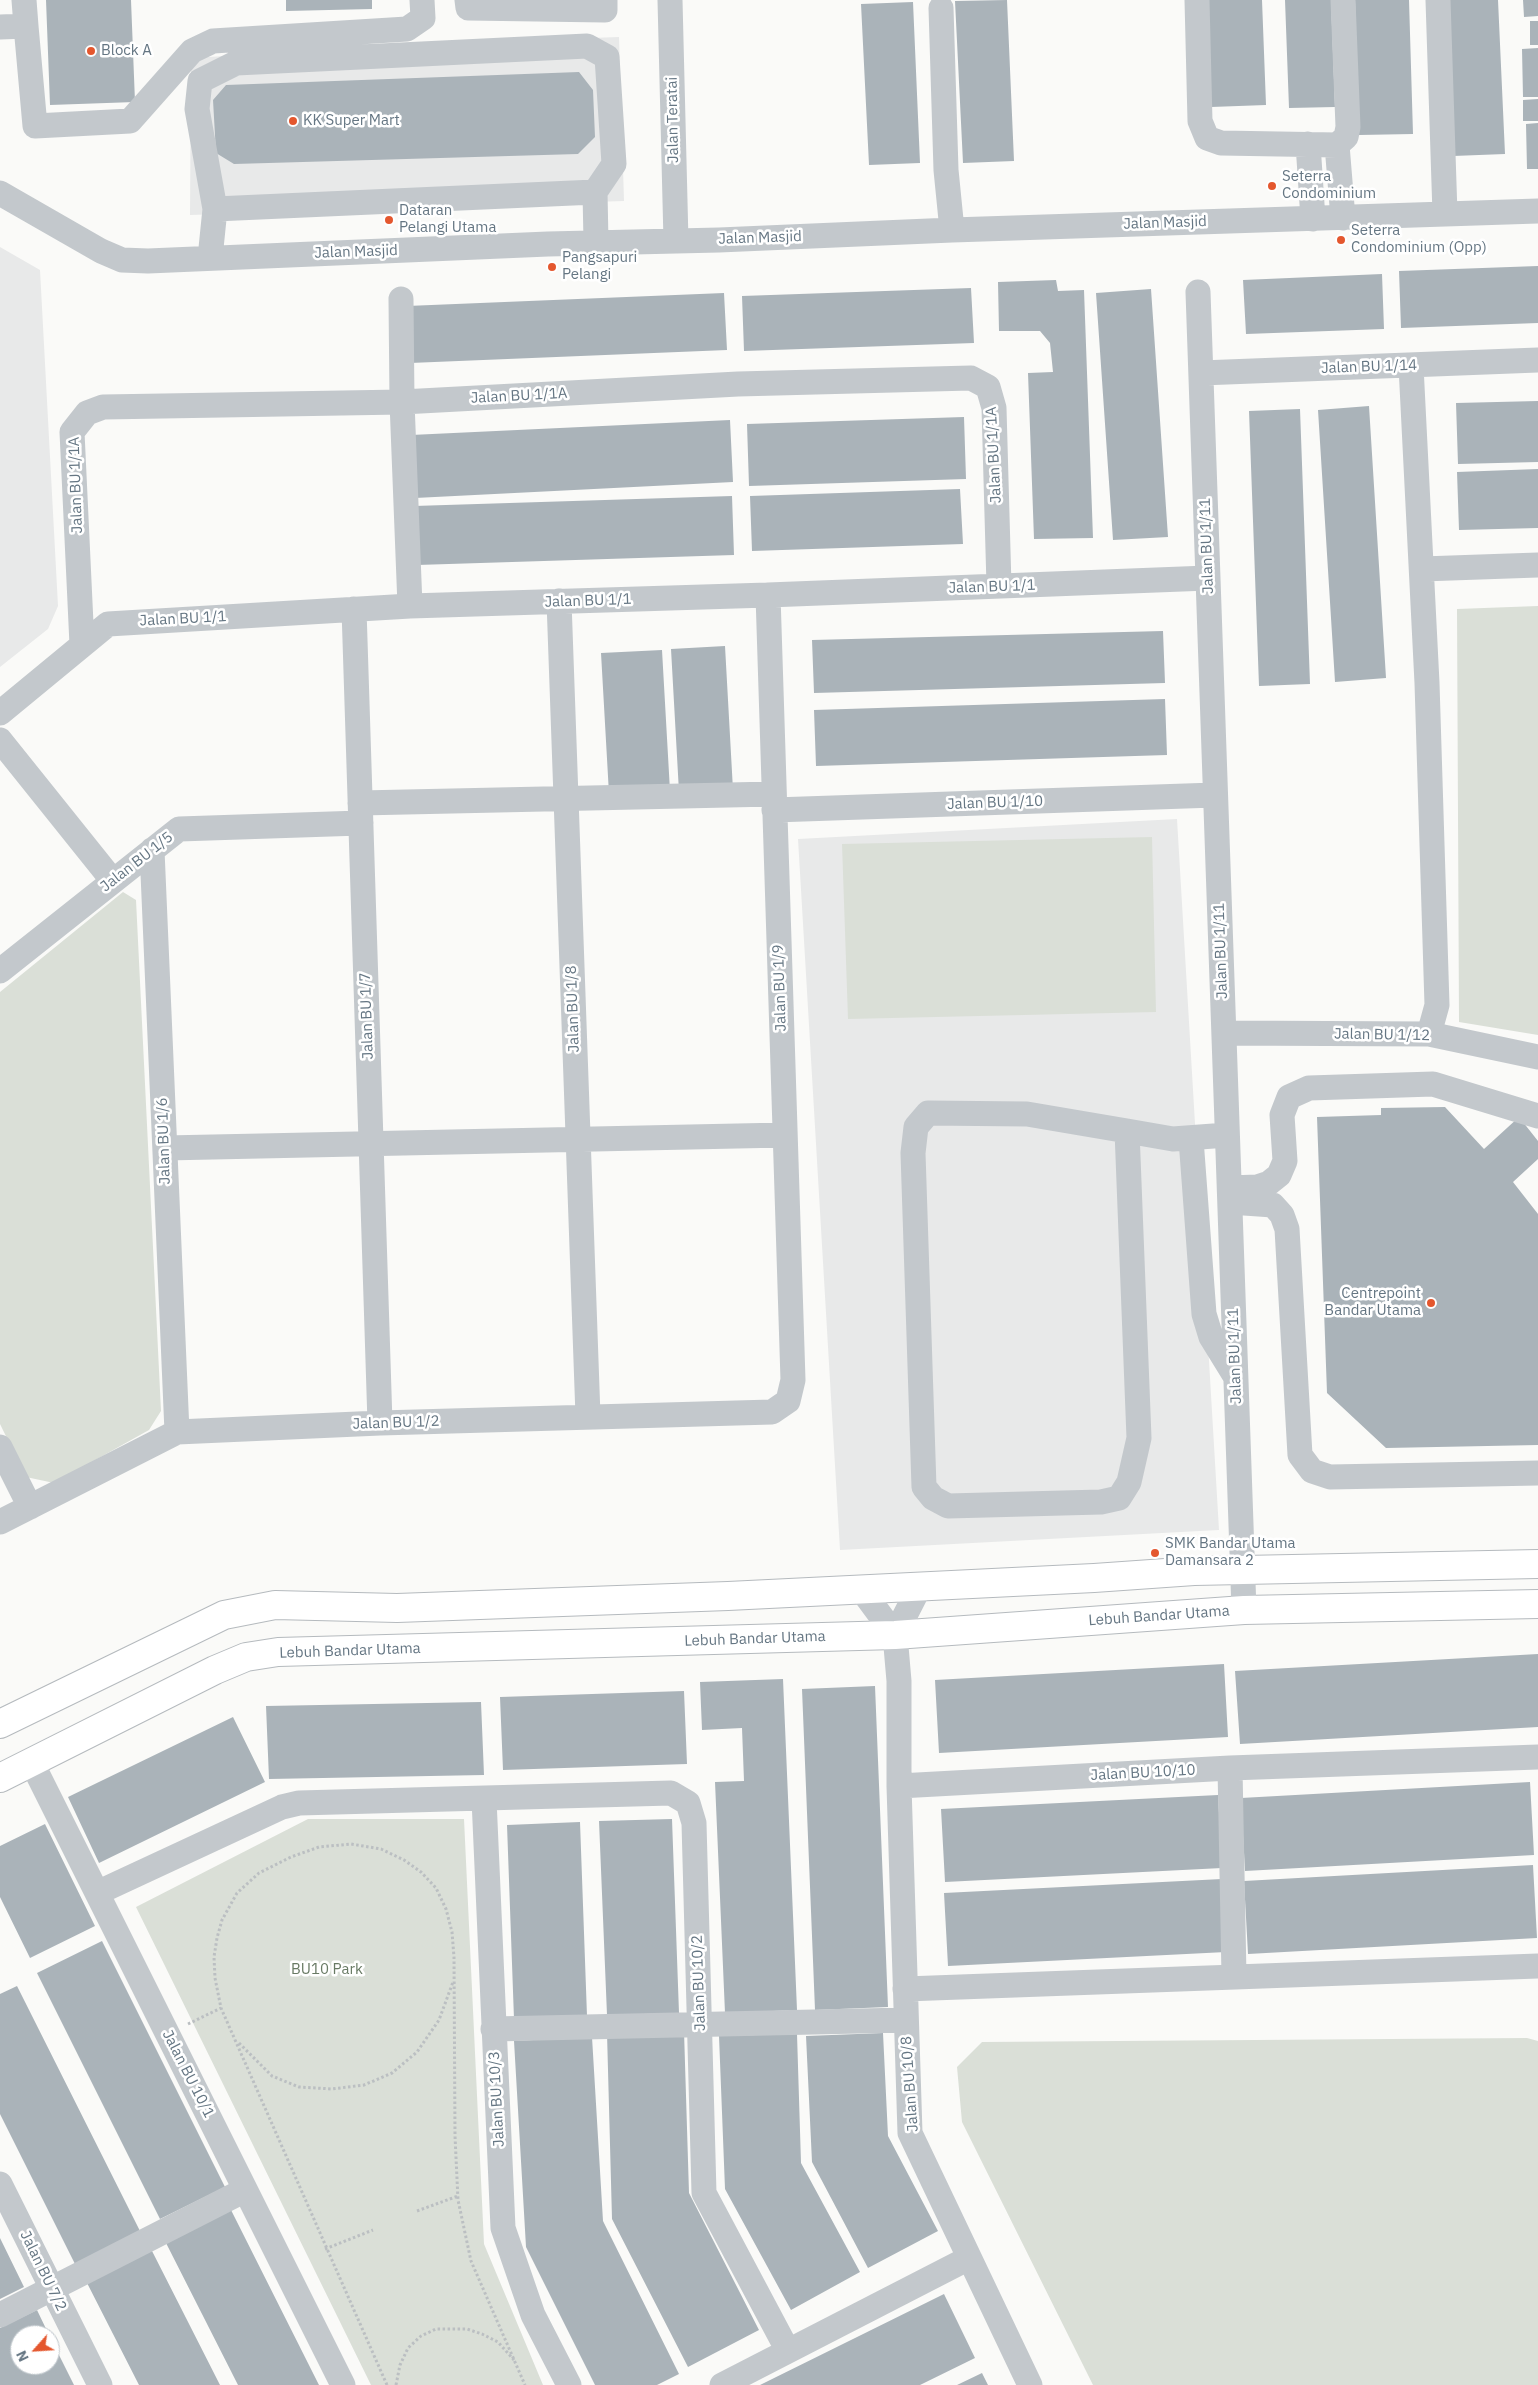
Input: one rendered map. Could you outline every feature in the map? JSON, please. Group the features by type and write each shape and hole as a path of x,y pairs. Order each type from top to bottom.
{"main road":[{"path":"0,1724 224,1615 275,1605 397,1608 728,1596 1243,1569 1538,1564"},
{"name":"Lebuh Bandar Utama","path":"0,1778 214,1670 246,1657 278,1652 895,1635 1244,1610 1538,1604"}],"street":[{"path":"24,0 35,126 130,121 192,51 213,41 407,29 422,18 422,0"},
{"path":"468,0 468,8 605,10 605,0"},
{"name":"Jalan Teratai","path":"670,0 676,241"},
{"path":"1197,0 1200,121 1207,138 1221,144 1337,145 1346,137 1348,127 1343,0"},
{"path":"1438,0 1445,214"},
{"path":"941,8 946,170 952,230"},
{"path":"0,27 26,26"},
{"path":"210,258 215,209 197,109 200,81 236,63 577,46 587,46 607,57 614,164 595,192 596,242"},
{"path":"1308,144 1313,219"},
{"path":"1337,145 1343,218"},
{"path":"215,209 595,192"},
{"name":"Jalan Masjid","path":"0,193 100,251 122,260 148,261 596,242 676,241 1538,211"},
{"name":"Jalan BU 1/11","path":"1198,292 1244,1610"},
{"path":"401,299 402,402 410,606"},
{"name":"Jalan BU 1/14","path":"1201,373 1538,360"},
{"path":"1411,366 1422,569 1438,1005 1429,1034"},
{"name":"Jalan BU 1/1A","path":"82,645 72,432 87,413 103,407 402,402 738,384 971,378 988,387 994,408 999,586"},
{"path":"1422,569 1538,565"},
{"name":"Jalan BU 1/1","path":"0,713 108,624 410,606 768,595 1208,578"},
{"name":"Jalan BU 1/9","path":"768,595 793,1380"},
{"name":"Jalan BU 1/8","path":"559,601 588,1416"},
{"name":"Jalan BU 1/7","path":"354,609 380,1423"},
{"path":"0,740 113,881"},
{"name":"Jalan BU 1/10","path":"566,799 774,802 1216,795"},
{"name":"Jalan BU 1/5","path":"0,971 179,829 360,813 566,799"},
{"name":"Jalan BU 1/6","path":"152,850 177,1432"},
{"name":"Jalan BU 1/12","path":"1224,1033 1429,1034 1538,1057"},
{"path":"1230,1195 1269,1183 1279,1175 1284,1161 1282,1115 1289,1097 1309,1088 1433,1084 1538,1116"},
{"path":"1127,1131 1139,1438 1129,1482 1119,1498 1101,1502 948,1506 933,1498 924,1487 913,1153 916,1127 928,1113 1027,1114 1127,1131 1173,1139 1227,1135"},
{"path":"165,1148 785,1135"},
{"path":"1191,1139 1204,1314 1211,1337 1236,1378"},
{"path":"1230,1195 1273,1205 1282,1215 1287,1229 1300,1455 1312,1470 1330,1477 1538,1473"},
{"name":"Jalan BU 1/2","path":"0,1522 177,1432 588,1416 772,1412 788,1402 793,1380"},
{"path":"0,1447 30,1507"},
{"path":"895,1635 920,1586"},
{"path":"861,1589 895,1635 899,1681 899,1786"},
{"name":"Jalan BU 10/10","path":"899,1786 1230,1768 1538,1757"},
{"name":"Jalan BU 10/1","path":"32,1763 343,2385"},
{"path":"1230,1768 1234,1977"},
{"name":"Jalan BU 10/8","path":"899,1786 910,2133 1030,2385"},
{"name":"Jalan BU 10/2","path":"97,1893 282,1807 299,1802 671,1794 688,1803 694,1823 704,2193 788,2351"},
{"name":"Jalan BU 10/3","path":"484,1799 503,2228 533,2315 569,2385"},
{"path":"905,1988 1538,1966"},
{"path":"494,2028 906,2020"},
{"name":"Jalan BU 7/2","path":"0,2184 100,2385"},
{"path":"0,2315 245,2190"},
{"path":"722,2385 969,2258"}],"path":[{"path":"387,2385 325,2249 237,2041 221,2008 215,1978 214,1957 222,1920 237,1892 259,1873 319,1846 351,1844 381,1849 404,1860 421,1872 436,1888 446,1909 452,1932 454,1978 454,2098 458,2196 471,2261 525,2385"},
{"path":"237,2041 256,2063 272,2076 299,2086 332,2089 364,2085 392,2073 417,2052 439,2020 454,1978"},
{"path":"167,2033 221,2008"},
{"path":"417,2211 458,2196"},
{"path":"325,2249 373,2230"},
{"path":"396,2385 400,2365 408,2348 422,2336 436,2329 467,2329 482,2334 498,2342 517,2364"}],"shaded area":[{"name":"Dataran Pelangi Utama","path":"619,37 624,201 190,215 191,58 449,43"},
{"path":"0,247 40,270 58,606 48,629 0,667"},
{"path":"1177,819 1219,1530 840,1550 798,839"}],"green space":[{"path":"1538,606 1538,1035 1459,1022 1457,609"},
{"path":"1152,837 1156,1012 848,1019 842,844"},
{"path":"123,892 136,900 161,1411 149,1430 54,1483 26,1477 0,1424 0,992"},
{"name":"BU10 Park","path":"308,1819 464,1819 484,2244 543,2385 371,2385 136,1907"},
{"path":"1527,2038 1538,2041 1538,2385 1093,2385 962,2122 957,2067 982,2042"}],"building":[{"name":"Block A","path":"46,0 131,0 135,102 50,105"},
{"path":"286,0 372,0 372,9 286,11"},
{"path":"1007,0 1014,161 963,163 955,1"},
{"path":"1207,0 1262,0 1266,105 1211,107"},
{"path":"1285,0 1331,0 1335,107 1289,108"},
{"path":"1355,0 1409,0 1413,134 1359,135"},
{"path":"1445,0 1498,0 1505,154 1453,156"},
{"path":"1523,0 1538,0 1538,16 1524,17"},
{"path":"913,2 920,163 869,165 861,4"},
{"path":"1530,21 1538,21 1538,45 1530,45"},
{"path":"1538,48 1538,97 1523,97 1522,49"},
{"path":"579,72 593,90 595,137 578,154 234,164 216,153 213,100 226,85"},
{"path":"1538,99 1538,121 1523,121 1523,100"},
{"path":"1538,123 1538,169 1527,169 1526,124"},
{"path":"1538,266 1538,323 1401,328 1399,271"},
{"path":"1382,274 1384,329 1246,334 1243,280"},
{"path":"1056,280 1058,291 1084,290 1093,538 1034,539 1028,373 1053,372 1050,343 1040,331 999,331 998,282"},
{"path":"971,288 974,343 744,351 742,296"},
{"path":"1151,289 1168,537 1113,540 1096,293"},
{"path":"724,293 727,350 410,363 407,306"},
{"path":"1538,401 1538,462 1458,464 1456,403"},
{"path":"1369,406 1386,678 1335,682 1318,410"},
{"path":"1300,409 1310,684 1259,686 1249,411"},
{"path":"964,417 966,479 749,486 747,424"},
{"path":"730,420 733,482 415,498 411,435"},
{"path":"1538,469 1538,528 1459,530 1457,472"},
{"path":"960,489 963,544 752,551 750,496"},
{"path":"732,496 734,555 417,565 414,506"},
{"path":"1163,631 1165,683 814,693 812,640"},
{"path":"725,646 733,790 679,792 671,649"},
{"path":"662,650 670,791 609,794 601,653"},
{"path":"1165,699 1167,755 816,766 814,710"},
{"name":"Centrepoint Bandar Utama","path":"1445,1107 1484,1149 1519,1117 1538,1141 1538,1159 1513,1182 1538,1214 1538,1445 1386,1448 1327,1393 1317,1117 1381,1115 1381,1108"},
{"path":"1538,1654 1538,1727 1240,1744 1235,1671"},
{"path":"1224,1664 1228,1737 939,1753 935,1680"},
{"path":"783,1679 797,2010 725,2013 715,1782 744,1781 742,1728 702,1730 700,1682"},
{"path":"875,1686 888,2007 815,2010 802,1689"},
{"path":"684,1691 687,1764 503,1770 500,1697"},
{"path":"481,1702 484,1775 269,1779 266,1706"},
{"path":"233,1717 265,1782 99,1863 68,1797"},
{"path":"1530,1782 1534,1855 1245,1871 1241,1798"},
{"path":"1218,1795 1222,1868 945,1882 941,1809"},
{"path":"672,1819 679,2013 607,2015 599,1821"},
{"path":"580,1822 587,2016 514,2019 507,1825"},
{"path":"45,1824 95,1926 30,1958 0,1897 0,1846"},
{"path":"1533,1865 1537,1938 1248,1954 1244,1881"},
{"path":"1222,1879 1226,1952 948,1966 944,1893"},
{"path":"102,1941 225,2187 160,2219 37,1973"},
{"path":"17,1986 140,2231 75,2264 0,2114 0,1994"},
{"path":"684,2031 689,2193 759,2330 688,2367 612,2219 607,2033"},
{"path":"883,2033 888,2136 938,2231 868,2268 812,2162 806,2036"},
{"path":"797,2034 801,2163 860,2272 791,2310 725,2189 719,2036"},
{"path":"592,2037 603,2221 679,2374 657,2385 595,2385 526,2247 514,2041"},
{"path":"231,2210 319,2385 238,2385 166,2243"},
{"path":"0,2238 24,2287 0,2299"},
{"path":"151,2249 220,2385 139,2385 86,2281"},
{"path":"944,2294 975,2358 920,2385 760,2385"},
{"path":"37,2310 44,2325 10,2325 10,2375 60,2375 60,2357 74,2385 0,2385 0,2328"},
{"path":"982,2373 988,2385 957,2385"}],"place":[{"name":"Block A","path":"91,51"},
{"name":"KK Super Mart","path":"293,121"},
{"name":"Seterra Condominium","path":"1272,186"},
{"name":"Dataran Pelangi Utama","path":"389,220"},
{"name":"Seterra Condominium (Opp)","path":"1341,240"},
{"name":"Pangsapuri Pelangi","path":"552,267"},
{"name":"Centrepoint Bandar Utama","path":"1431,1303"},
{"name":"SMK Bandar Utama Damansara 2","path":"1155,1553"}]}
